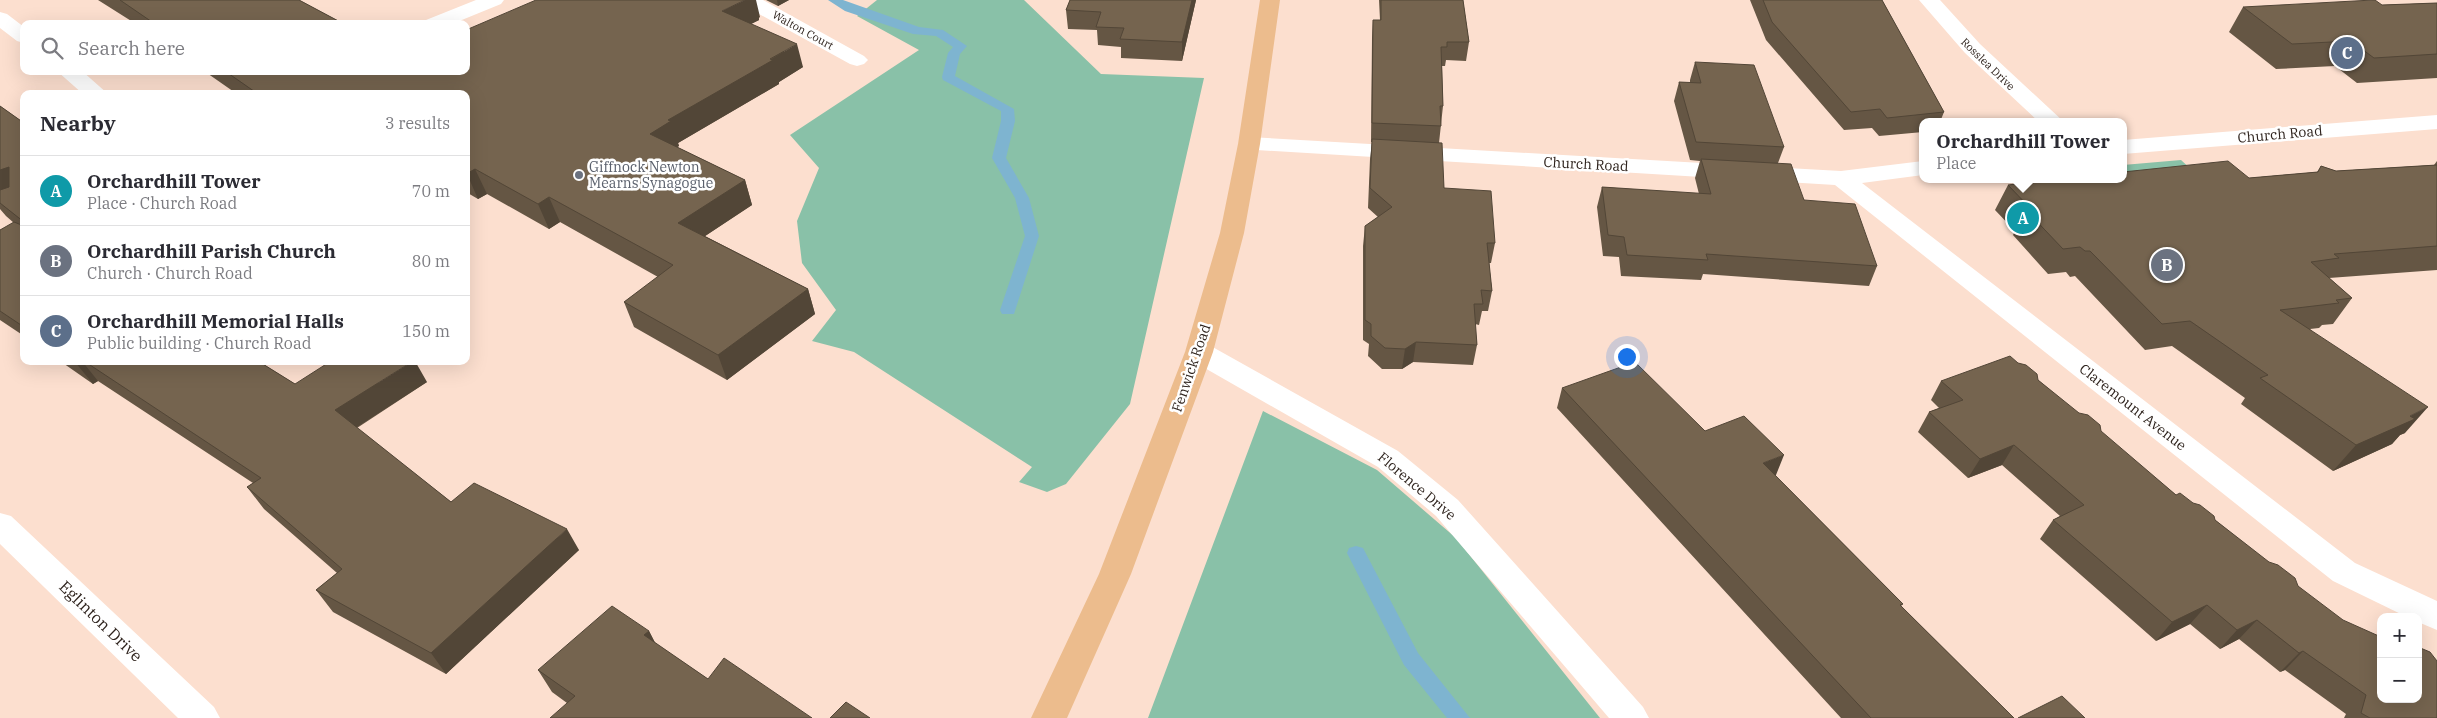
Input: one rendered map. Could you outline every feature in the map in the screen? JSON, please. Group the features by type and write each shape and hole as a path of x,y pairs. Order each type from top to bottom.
{"main road":[{"name":"Fenwick Road","path":"1049,718 1114,574 1199,352 1232,233 1270,0"}],"street":[{"path":"443,20 494,0"},
{"name":"Walton Court","path":"748,0 857,60"},
{"name":"Rosslea Drive","path":"1929,0 1946,22 1995,73 2048,118"},
{"path":"0,18 20,34"},
{"path":"73,75 92,90"},
{"name":"Church Road","path":"2127,147 2437,122"},
{"name":"Church Road","path":"1248,144 1841,178 1919,168"},
{"name":"Claremount Avenue","path":"1841,178 2344,572 2437,616"},
{"name":"Florence Drive","path":"1199,352 1388,459 1447,508 1631,718"},
{"name":"Eglinton Drive","path":"0,525 202,718"}],"green space":[{"path":"877,0 1024,0 1101,74 1204,78 1130,404 1066,484 1047,492 1019,482 1032,467 854,352 812,341 836,310 802,263 797,221 819,168 790,135 919,50 857,16"},
{"path":"2181,160 2193,171 2127,179 2127,165"},
{"path":"1263,411 1377,470 1456,538 1600,718 1148,718"}],"building":[{"path":"120,0 299,0 336,20 149,20"},
{"path":"536,0 745,0 722,11 797,44 770,59 773,60 668,120 671,121 650,134 745,180 678,223 808,289 718,355 624,302 673,265 549,197 538,204 475,169 470,172 470,90 252,90 231,75 470,75 470,28"},
{"path":"1070,0 1192,0 1182,42 1120,39 1124,28 1096,27 1101,12 1066,10"},
{"path":"1381,0 1463,0 1469,42 1447,42 1447,47 1441,47 1443,106 1440,106 1441,126 1372,123 1373,20 1381,20"},
{"path":"1763,0 1882,0 1944,112 1887,118 1880,109 1851,112 1772,22"},
{"path":"2375,0 2382,5 2437,3 2437,54 2374,58 2351,41 2292,44 2243,7"},
{"path":"1695,62 1754,65 1784,147 1696,142 1679,82 1701,83"},
{"path":"0,106 20,120 20,219 0,203 0,190 9,187 9,167 0,170"},
{"path":"1372,139 1442,143 1444,188 1491,191 1495,243 1487,243 1492,291 1481,290 1483,304 1474,304 1477,345 1416,342 1405,349 1385,348 1371,336 1371,324 1365,320 1365,226 1392,207 1370,188"},
{"path":"1701,159 1791,164 1804,200 1855,204 1877,266 1706,254 1708,260 1627,255 1624,237 1608,235 1602,187 1711,194"},
{"path":"2228,161 2249,178 2318,172 2321,166 2336,171 2437,165 2437,246 2334,254 2339,258 2311,262 2352,298 2336,300 2339,303 2280,310 2428,407 2410,416 2415,419 2356,445 2260,378 2268,375 2190,321 2162,324 2090,251 2085,251 2080,247 2063,249 2026,210 2031,209 2008,185 2025,183 2127,183 2127,172"},
{"path":"14,222 20,224 20,324 0,311 0,230"},
{"path":"2010,356 2018,363 2026,365 2037,374 2038,380 2079,413 2088,415 2100,425 2101,431 2176,495 2180,493 2193,503 2200,505 2214,516 2215,520 2269,562 2278,565 2295,578 2298,586 2343,620 2377,635 2377,703 2422,703 2422,649 2430,652 2437,661 2437,718 2370,718 2361,713 2366,695 2303,651 2299,653 2257,620 2237,630 2207,605 2172,622 2053,520 2084,505 2014,445 1980,459 1929,412 1963,400 1941,381"},
{"path":"1635,362 1705,431 1744,416 1784,455 1763,463 1903,604 1900,605 2014,718 1871,718 1562,388"},
{"path":"90,365 264,365 295,384 325,365 407,365 335,410 451,502 474,483 567,529 431,653 316,590 342,569 247,487 261,478"},
{"path":"612,606 649,631 644,635 708,679 724,658 812,718 550,718 575,696 538,670"},
{"path":"2062,696 2085,718 2018,718"},
{"path":"846,702 870,718 830,718"}],"waterway":[{"path":"834,0 849,8 917,31 939,33 961,46 954,53 948,77 1007,109 1008,121 999,158 1022,198 1032,236 1008,310"},
{"path":"1356,553 1411,659 1460,718"}],"place":[{"name":"Orchardhill Memorial Halls","path":"2347,53"},
{"name":"Giffnock Newton Mearns Synagogue","path":"579,175"},
{"name":"Orchardhill Tower","path":"2023,218"},
{"name":"Orchardhill Parish Church","path":"2167,265"}]}
